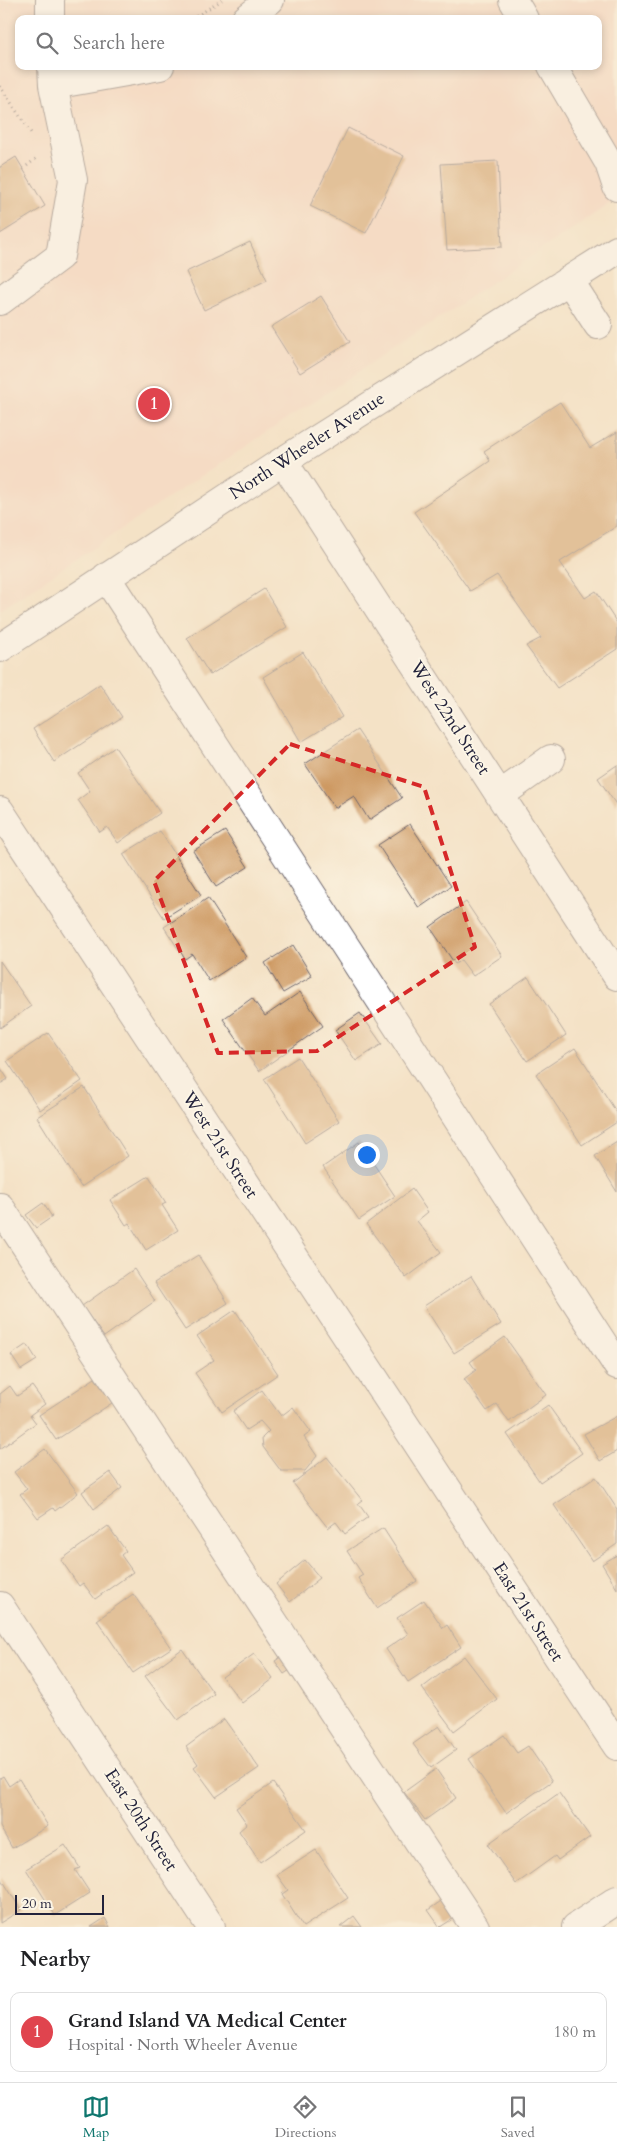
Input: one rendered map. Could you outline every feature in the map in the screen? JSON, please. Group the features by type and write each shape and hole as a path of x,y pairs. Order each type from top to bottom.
{"street":[{"path":"50,0 50,15"},
{"path":"251,15 270,0"},
{"path":"513,0 522,15"},
{"path":"0,301 60,256 73,180 52,76 117,70"},
{"path":"554,70 609,163 617,187"},
{"name":"North Wheeler Avenue","path":"0,648 284,461 617,250"},
{"path":"569,280 598,325"},
{"name":"West 22nd Street","path":"284,461 617,976"},
{"path":"106,577 617,1364"},
{"path":"500,795 551,759"},
{"name":"West 21st Street","path":"0,811 440,1478"},
{"path":"0,1207 475,1927"},
{"name":"East 21st Street","path":"440,1478 617,1746"},
{"name":"East 20th Street","path":"0,1606 211,1927"},
{"path":"576,1927 617,1900"}],"path":[{"path":"198,15 222,0"},
{"path":"0,86 34,137"},
{"path":"23,169 43,154"}],"highlighted area":[{"path":"290,744 424,787 475,947 317,1051 218,1053 154,881"}],"shaded area":[{"path":"0,0 617,0 617,199 0,610"}],"building":[{"path":"348,128 404,156 366,233 310,206"},
{"path":"16,157 45,206 0,234 0,167"},
{"path":"498,161 502,247 447,250 441,164"},
{"path":"250,242 267,280 204,310 186,272"},
{"path":"321,296 350,342 300,373 271,327"},
{"path":"560,402 590,448 617,432 617,526 560,562 585,598 596,591 617,623 617,649 557,688 526,646 541,638 497,575 470,591 414,512 490,461 484,451"},
{"path":"264,589 287,627 210,675 187,638"},
{"path":"303,652 342,717 301,742 263,677"},
{"path":"100,684 122,717 54,762 33,729"},
{"path":"357,730 402,798 369,820 354,796 335,808 305,764"},
{"path":"115,747 160,813 118,843 107,827 100,832 78,800 90,791 78,773"},
{"path":"617,765 617,806 598,778"},
{"path":"410,824 451,886 419,908 378,845"},
{"path":"160,831 201,895 164,918 123,854"},
{"path":"225,831 248,867 216,887 193,851"},
{"path":"208,898 246,957 209,981 192,954 185,959 164,927"},
{"path":"466,902 502,956 473,976 461,960 455,964 430,927"},
{"path":"293,945 312,976 283,993 265,963"},
{"path":"0,961 31,1006 0,1028"},
{"path":"528,977 566,1035 527,1061 489,1004"},
{"path":"300,992 323,1026 259,1071 223,1019 252,998 265,1016"},
{"path":"360,1013 382,1044 356,1061 335,1030"},
{"path":"48,1033 82,1081 40,1110 7,1061"},
{"path":"575,1048 617,1113 617,1122 582,1145 536,1074"},
{"path":"298,1057 339,1121 305,1143 264,1079"},
{"path":"0,1067 8,1079 0,1084"},
{"path":"84,1087 128,1156 81,1187 37,1117"},
{"path":"359,1142 395,1196 359,1220 323,1167"},
{"path":"617,1142 617,1192 595,1156"},
{"path":"149,1176 166,1203 162,1205 178,1230 146,1250 129,1223 126,1225 110,1200"},
{"path":"412,1189 428,1212 417,1221 441,1252 406,1278 366,1224"},
{"path":"43,1203 52,1217 36,1228 26,1215"},
{"path":"198,1255 228,1303 185,1330 154,1283"},
{"path":"134,1269 155,1301 104,1337 82,1306"},
{"path":"471,1276 501,1324 454,1353 424,1306"},
{"path":"235,1310 278,1374 222,1412 195,1373 214,1360 197,1336"},
{"path":"505,1337 546,1395 509,1422 497,1404 487,1411 464,1379 476,1370 470,1362"},
{"path":"27,1344 37,1360 21,1370 11,1355"},
{"path":"95,1378 112,1403 56,1440 39,1415"},
{"path":"10,1386 17,1396 32,1386 45,1404 30,1415 36,1423 0,1449 0,1394"},
{"path":"262,1390 281,1416 293,1407 311,1432 304,1437 317,1456 305,1471 281,1471 263,1447 262,1438 269,1431 260,1421 246,1430 233,1411"},
{"path":"548,1405 582,1453 540,1482 507,1434"},
{"path":"617,1416 617,1451 600,1461 584,1434"},
{"path":"45,1449 78,1493 55,1511 53,1508 38,1518 20,1494 27,1489 14,1472"},
{"path":"327,1457 362,1500 358,1503 368,1517 345,1534 336,1522 328,1528 293,1483"},
{"path":"110,1472 122,1488 94,1509 82,1492"},
{"path":"596,1477 617,1509 617,1544 592,1561 554,1505"},
{"path":"108,1526 126,1551 121,1555 133,1572 95,1599 83,1583 79,1586 61,1560"},
{"path":"383,1528 417,1581 377,1608 358,1578 363,1575 347,1551"},
{"path":"617,1555 617,1589 602,1564"},
{"path":"305,1560 320,1578 290,1602 276,1584"},
{"path":"133,1594 171,1648 133,1673 97,1620"},
{"path":"424,1600 443,1628 447,1625 461,1647 408,1682 386,1649 408,1634 397,1618"},
{"path":"182,1649 214,1694 178,1720 145,1676"},
{"path":"254,1654 273,1679 242,1703 222,1677"},
{"path":"284,1655 293,1668 284,1674 275,1661"},
{"path":"464,1656 497,1699 454,1731 422,1688"},
{"path":"224,1719 259,1768 216,1797 194,1767 198,1764 186,1747"},
{"path":"439,1726 456,1750 431,1768 413,1744"},
{"path":"504,1735 517,1753 528,1746 552,1781 506,1813 469,1759"},
{"path":"436,1769 456,1798 425,1820 404,1792"},
{"path":"3,1776 9,1786 19,1779 48,1826 12,1848 0,1827 0,1778"},
{"path":"273,1783 306,1830 260,1862 239,1831 247,1824 236,1808"},
{"path":"559,1793 590,1837 558,1860 555,1856 516,1884 488,1844"},
{"path":"65,1845 80,1868 75,1870 90,1893 55,1915 26,1869"},
{"path":"316,1850 348,1898 303,1927 282,1894 288,1890 277,1875"},
{"path":"0,1876 21,1910 0,1923"},
{"path":"447,1897 459,1915 440,1927 428,1910"},
{"path":"354,1916 362,1927 340,1927"},
{"path":"105,1918 110,1927 91,1927"}],"place":[{"name":"Grand Island VA Medical Center","path":"154,404"}]}
